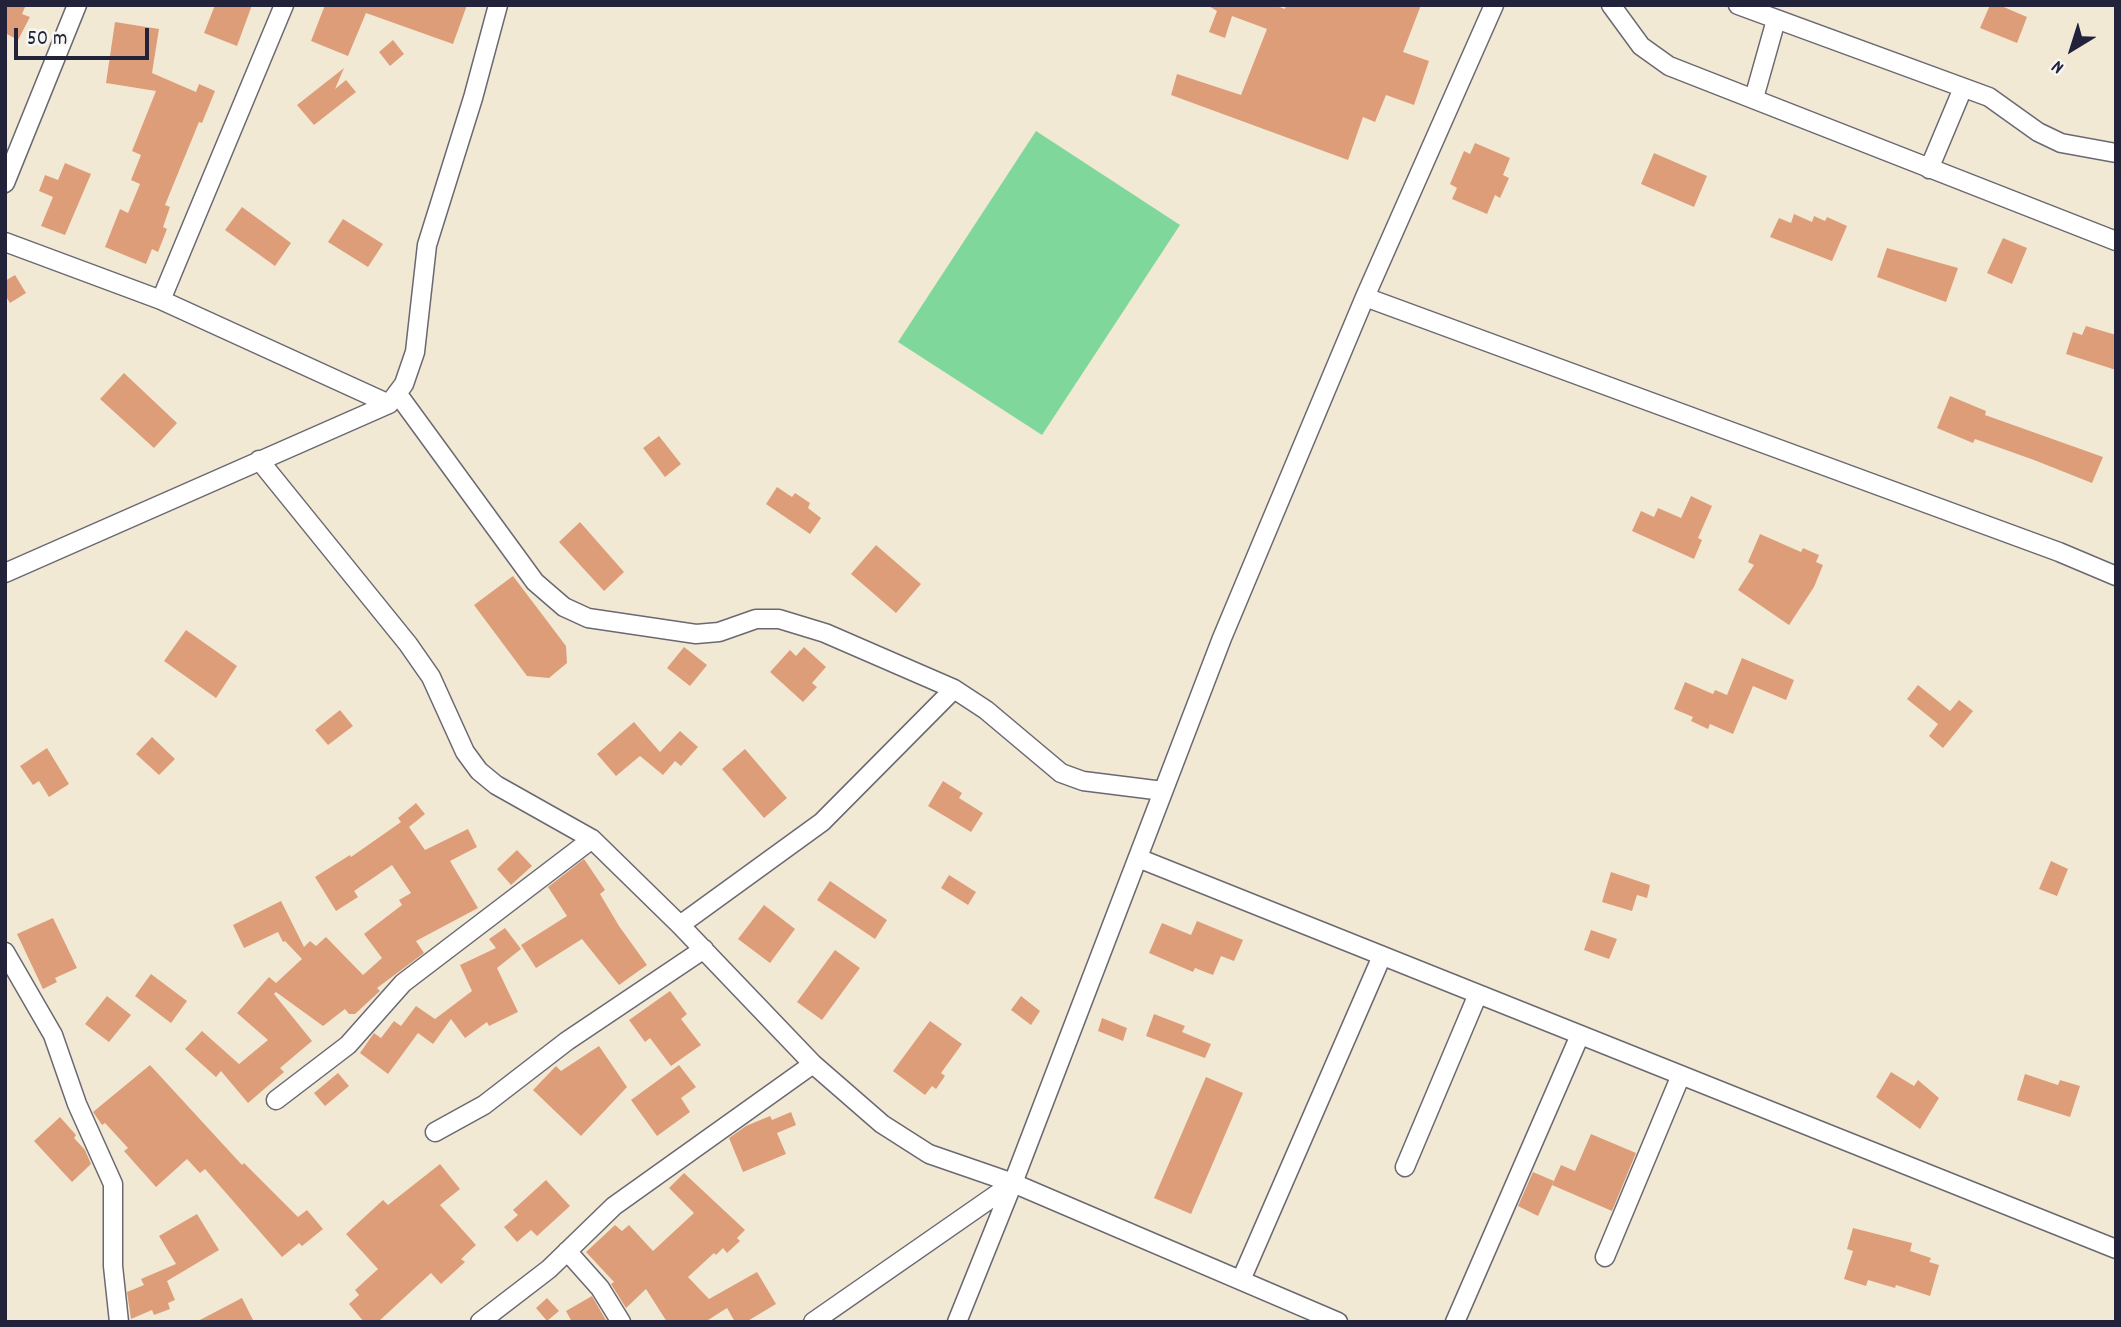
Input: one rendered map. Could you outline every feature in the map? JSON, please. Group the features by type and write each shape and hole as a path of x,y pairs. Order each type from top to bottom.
{"street":[{"path":"5,183 77,5"},
{"path":"161,300 285,5"},
{"path":"9,567 259,460 393,398 415,352 427,245 473,98 498,5"},
{"path":"957,1322 1222,638 1366,297 1494,5"},
{"path":"1611,5 1641,46 1669,66 2116,241"},
{"path":"1738,5 1989,97 2038,132 2061,143 2116,153"},
{"path":"1754,98 1776,20"},
{"path":"1929,169 1964,88"},
{"path":"5,242 161,300 393,398 535,582 564,607 589,618 696,634 719,632 756,619 779,619 825,633 954,689 986,710 1061,773 1083,781 1163,791"},
{"path":"1366,297 2046,547 2116,576"},
{"path":"259,460 408,644 430,677 465,752 479,771 496,785 592,839 680,925 813,1064 882,1124 929,1154 1013,1183 1338,1322"},
{"path":"680,925 822,821 954,689"},
{"path":"276,1100 348,1045 403,983 421,968 592,839"},
{"path":"1138,858 2116,1249"},
{"path":"435,1132 484,1105 567,1041 704,950"},
{"path":"5,952 53,1035 76,1104 113,1184 113,1266 119,1322"},
{"path":"1241,1280 1382,956"},
{"path":"1405,1167 1478,994"},
{"path":"1455,1322 1580,1035"},
{"path":"480,1322 540,1277 614,1206 813,1064"},
{"path":"1605,1257 1681,1075"},
{"path":"813,1322 1013,1183"},
{"path":"567,1251 600,1288 621,1322"}],"green space":[{"path":"1036,131 1180,225 1042,435 898,342"}],"building":[{"path":"5,5 26,5 22,14 30,17 18,40 5,33"},
{"path":"215,5 252,5 237,46 204,33"},
{"path":"325,5 467,5 453,44 366,13 348,56 311,41"},
{"path":"1207,5 1274,5 1285,9 1286,5 1421,5 1403,52 1429,61 1414,105 1386,95 1375,122 1363,117 1348,160 1171,95 1177,74 1241,95 1267,29 1232,16 1225,38 1209,32 1217,11"},
{"path":"1990,5 1999,5 2027,17 2017,43 1980,28"},
{"path":"115,22 159,29 152,73 196,92 199,84 215,91 202,123 199,122 165,205 170,207 163,227 167,229 158,252 152,249 146,264 105,247 120,209 128,213 140,184 131,180 141,155 132,151 156,91 106,83"},
{"path":"393,40 404,54 390,66 379,52"},
{"path":"344,68 335,89 346,80 356,92 314,125 297,105"},
{"path":"1475,143 1510,158 1503,175 1509,178 1500,198 1495,195 1487,214 1452,199 1457,188 1450,184 1464,151 1470,154"},
{"path":"1654,153 1707,176 1694,207 1641,184"},
{"path":"65,163 91,174 65,235 41,226 53,197 39,191 45,175 58,180"},
{"path":"242,207 291,243 275,266 225,230"},
{"path":"1794,214 1812,222 1814,216 1825,221 1827,217 1847,226 1832,261 1770,237 1779,218 1791,223"},
{"path":"343,219 383,244 368,267 328,242"},
{"path":"2003,238 2027,248 2012,284 1987,273"},
{"path":"1887,248 1958,268 1946,302 1877,277"},
{"path":"15,275 26,293 10,303 5,295 5,281"},
{"path":"2086,326 2116,335 2116,370 2066,354 2073,332 2082,335"},
{"path":"124,373 177,423 154,448 100,399"},
{"path":"1950,396 1986,411 1985,415 2103,457 2092,483 1975,439 1973,443 1937,428"},
{"path":"659,436 681,464 665,477 643,448"},
{"path":"777,487 792,497 795,493 810,503 808,508 821,518 810,534 766,504"},
{"path":"1691,496 1712,506 1698,538 1702,540 1694,559 1632,531 1641,511 1654,517 1658,508 1681,518"},
{"path":"580,522 624,572 604,591 559,542"},
{"path":"1760,534 1801,552 1803,548 1819,555 1816,562 1823,565 1814,587 1789,625 1738,590 1754,565 1748,562"},
{"path":"876,545 921,584 896,613 851,574"},
{"path":"513,576 566,646 567,663 549,678 527,676 474,605"},
{"path":"186,630 237,666 216,698 164,661"},
{"path":"684,647 707,665 690,686 667,668"},
{"path":"804,647 826,667 812,683 817,687 803,702 770,672 790,650 796,656"},
{"path":"1742,658 1794,680 1786,700 1753,686 1733,734 1710,724 1708,729 1691,721 1693,717 1674,709 1685,682 1713,694 1715,690 1727,695"},
{"path":"1918,685 1950,711 1959,700 1973,711 1943,748 1929,736 1938,724 1907,699"},
{"path":"340,710 353,726 328,745 315,730"},
{"path":"634,722 660,752 680,731 698,747 681,766 675,761 663,775 640,756 616,776 597,754"},
{"path":"152,737 175,759 159,775 136,754"},
{"path":"47,748 69,784 49,797 39,781 33,785 20,766"},
{"path":"745,749 787,798 764,818 722,769"},
{"path":"943,781 962,793 959,798 983,813 971,832 928,806"},
{"path":"416,803 425,814 409,827 425,850 468,829 477,847 450,861 478,908 416,941 424,953 377,988 380,991 355,1014 349,1014 345,1009 323,1026 276,992 274,994 312,1041 280,1068 284,1072 248,1103 221,1071 216,1077 185,1049 202,1031 239,1064 268,1040 237,1013 269,977 276,983 302,959 283,942 278,932 244,948 233,925 281,901 304,947 310,941 316,946 326,937 363,975 382,958 364,934 402,905 399,900 411,893 392,865 354,891 358,897 336,911 315,877 350,855 351,857 401,822 398,818"},
{"path":"517,850 532,866 511,885 497,869"},
{"path":"584,859 605,890 600,894 619,926 647,965 619,985 582,939 536,968 521,945 567,916 548,887"},
{"path":"2051,861 2068,869 2057,896 2039,889"},
{"path":"1611,872 1650,885 1647,898 1637,895 1632,911 1602,902"},
{"path":"949,875 976,892 968,905 941,888"},
{"path":"830,881 887,920 875,939 817,900"},
{"path":"764,905 795,929 770,963 738,939"},
{"path":"53,918 77,968 55,978 57,982 43,989 17,934"},
{"path":"1197,921 1243,940 1234,961 1221,956 1213,975 1195,968 1193,972 1149,953 1162,923 1191,935"},
{"path":"505,928 521,949 497,968 518,1012 489,1026 487,1022 465,1038 451,1019 433,1044 418,1033 388,1074 360,1053 374,1033 381,1038 394,1021 401,1026 416,1006 435,1019 472,991 460,965 496,948 489,939"},
{"path":"1591,930 1617,939 1609,959 1584,950"},
{"path":"835,950 860,968 822,1020 797,1002"},
{"path":"151,974 187,1001 171,1023 135,996"},
{"path":"670,991 687,1014 681,1019 701,1045 671,1066 650,1038 645,1042 629,1020"},
{"path":"107,996 131,1015 109,1042 85,1024"},
{"path":"1021,996 1040,1011 1031,1025 1011,1010"},
{"path":"1154,1014 1185,1026 1182,1032 1211,1044 1205,1058 1146,1036"},
{"path":"1102,1018 1127,1028 1123,1041 1098,1031"},
{"path":"930,1021 962,1044 941,1073 945,1076 936,1089 932,1086 925,1095 893,1071"},
{"path":"599,1046 627,1087 581,1136 533,1090 556,1066 561,1071"},
{"path":"150,1065 242,1165 244,1163 298,1217 307,1210 323,1229 302,1246 299,1243 282,1257 205,1169 200,1173 187,1159 156,1187 124,1151 128,1148 105,1123 102,1125 93,1112"},
{"path":"679,1065 696,1087 681,1098 690,1112 657,1136 631,1100"},
{"path":"1891,1072 1914,1086 1918,1080 1939,1098 1920,1129 1876,1097"},
{"path":"338,1073 349,1086 325,1106 314,1093"},
{"path":"2025,1074 2058,1085 2060,1080 2080,1086 2070,1117 2017,1100"},
{"path":"1206,1077 1243,1093 1191,1214 1154,1198"},
{"path":"791,1112 796,1125 777,1133 786,1154 743,1172 729,1138 746,1126 770,1116 772,1120"},
{"path":"60,1117 76,1135 74,1138 85,1150 91,1164 72,1182 34,1141"},
{"path":"1591,1134 1636,1153 1612,1211 1552,1185 1561,1165 1575,1171"},
{"path":"440,1164 460,1189 440,1205 476,1245 461,1259 465,1262 441,1284 431,1273 378,1322 364,1322 349,1304 359,1295 355,1290 378,1269 346,1234 383,1200 388,1205"},
{"path":"1533,1172 1554,1181 1538,1216 1518,1206"},
{"path":"684,1173 745,1230 737,1238 740,1241 727,1253 723,1248 716,1255 714,1253 688,1277 709,1299 757,1272 776,1304 746,1322 735,1322 727,1308 705,1322 667,1322 646,1289 626,1308 611,1284 614,1282 586,1252 615,1225 622,1231 629,1225 653,1251 694,1213 669,1188"},
{"path":"546,1180 570,1206 537,1236 531,1230 517,1242 504,1227 518,1215 513,1210"},
{"path":"197,1214 219,1250 167,1281 175,1300 168,1303 170,1309 154,1315 152,1310 131,1319 127,1292 144,1285 141,1279 176,1264 159,1236"},
{"path":"1853,1228 1912,1243 1910,1251 1931,1258 1929,1262 1939,1265 1930,1296 1896,1285 1895,1288 1868,1280 1866,1286 1844,1279 1853,1251 1847,1249"},
{"path":"592,1296 607,1322 572,1322 566,1311"},
{"path":"242,1298 254,1322 196,1322"},
{"path":"547,1298 559,1311 547,1321 536,1308"}]}
